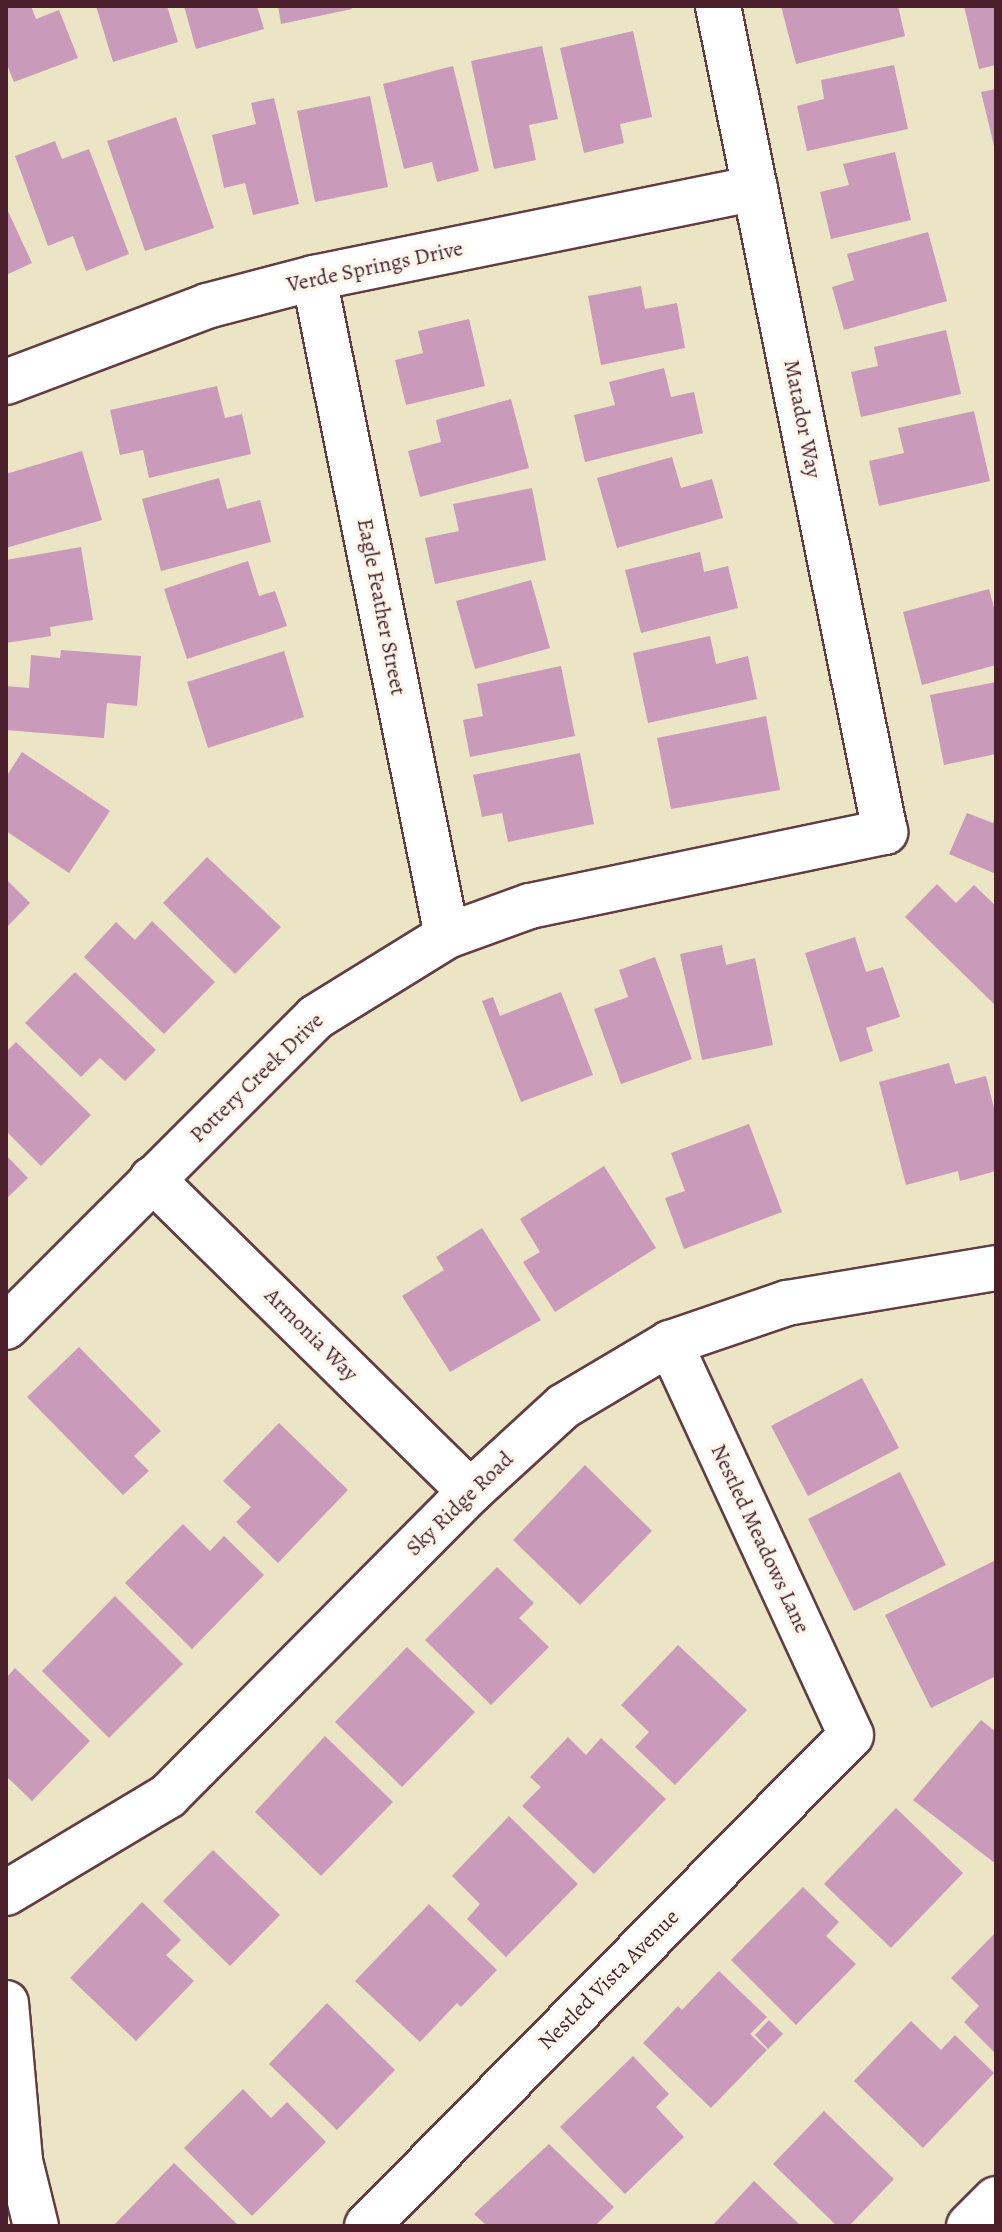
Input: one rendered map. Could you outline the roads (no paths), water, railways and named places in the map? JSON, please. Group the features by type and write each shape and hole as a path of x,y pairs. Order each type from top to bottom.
{"street":[{"name":"Matador Way","path":"718,6 885,832"},
{"name":"Verde Springs Drive","path":"6,382 207,306 314,278 755,188"},
{"name":"Eagle Feather Street","path":"314,278 447,936"},
{"name":"Pottery Creek Drive","path":"6,1327 316,1017 447,936 530,906 885,832"},
{"name":"Armonia Way","path":"152,1179 470,1492"},
{"name":"Sky Ridge Road","path":"6,1893 168,1796 470,1492 564,1406 670,1343 787,1303 996,1268"},
{"name":"Nestled Meadows Lane","path":"670,1343 851,1735"},
{"name":"Nestled Vista Avenue","path":"367,2226 851,1735"},
{"path":"6,2003 20,2161 36,2226"},
{"path":"969,2226 996,2199"}]}
